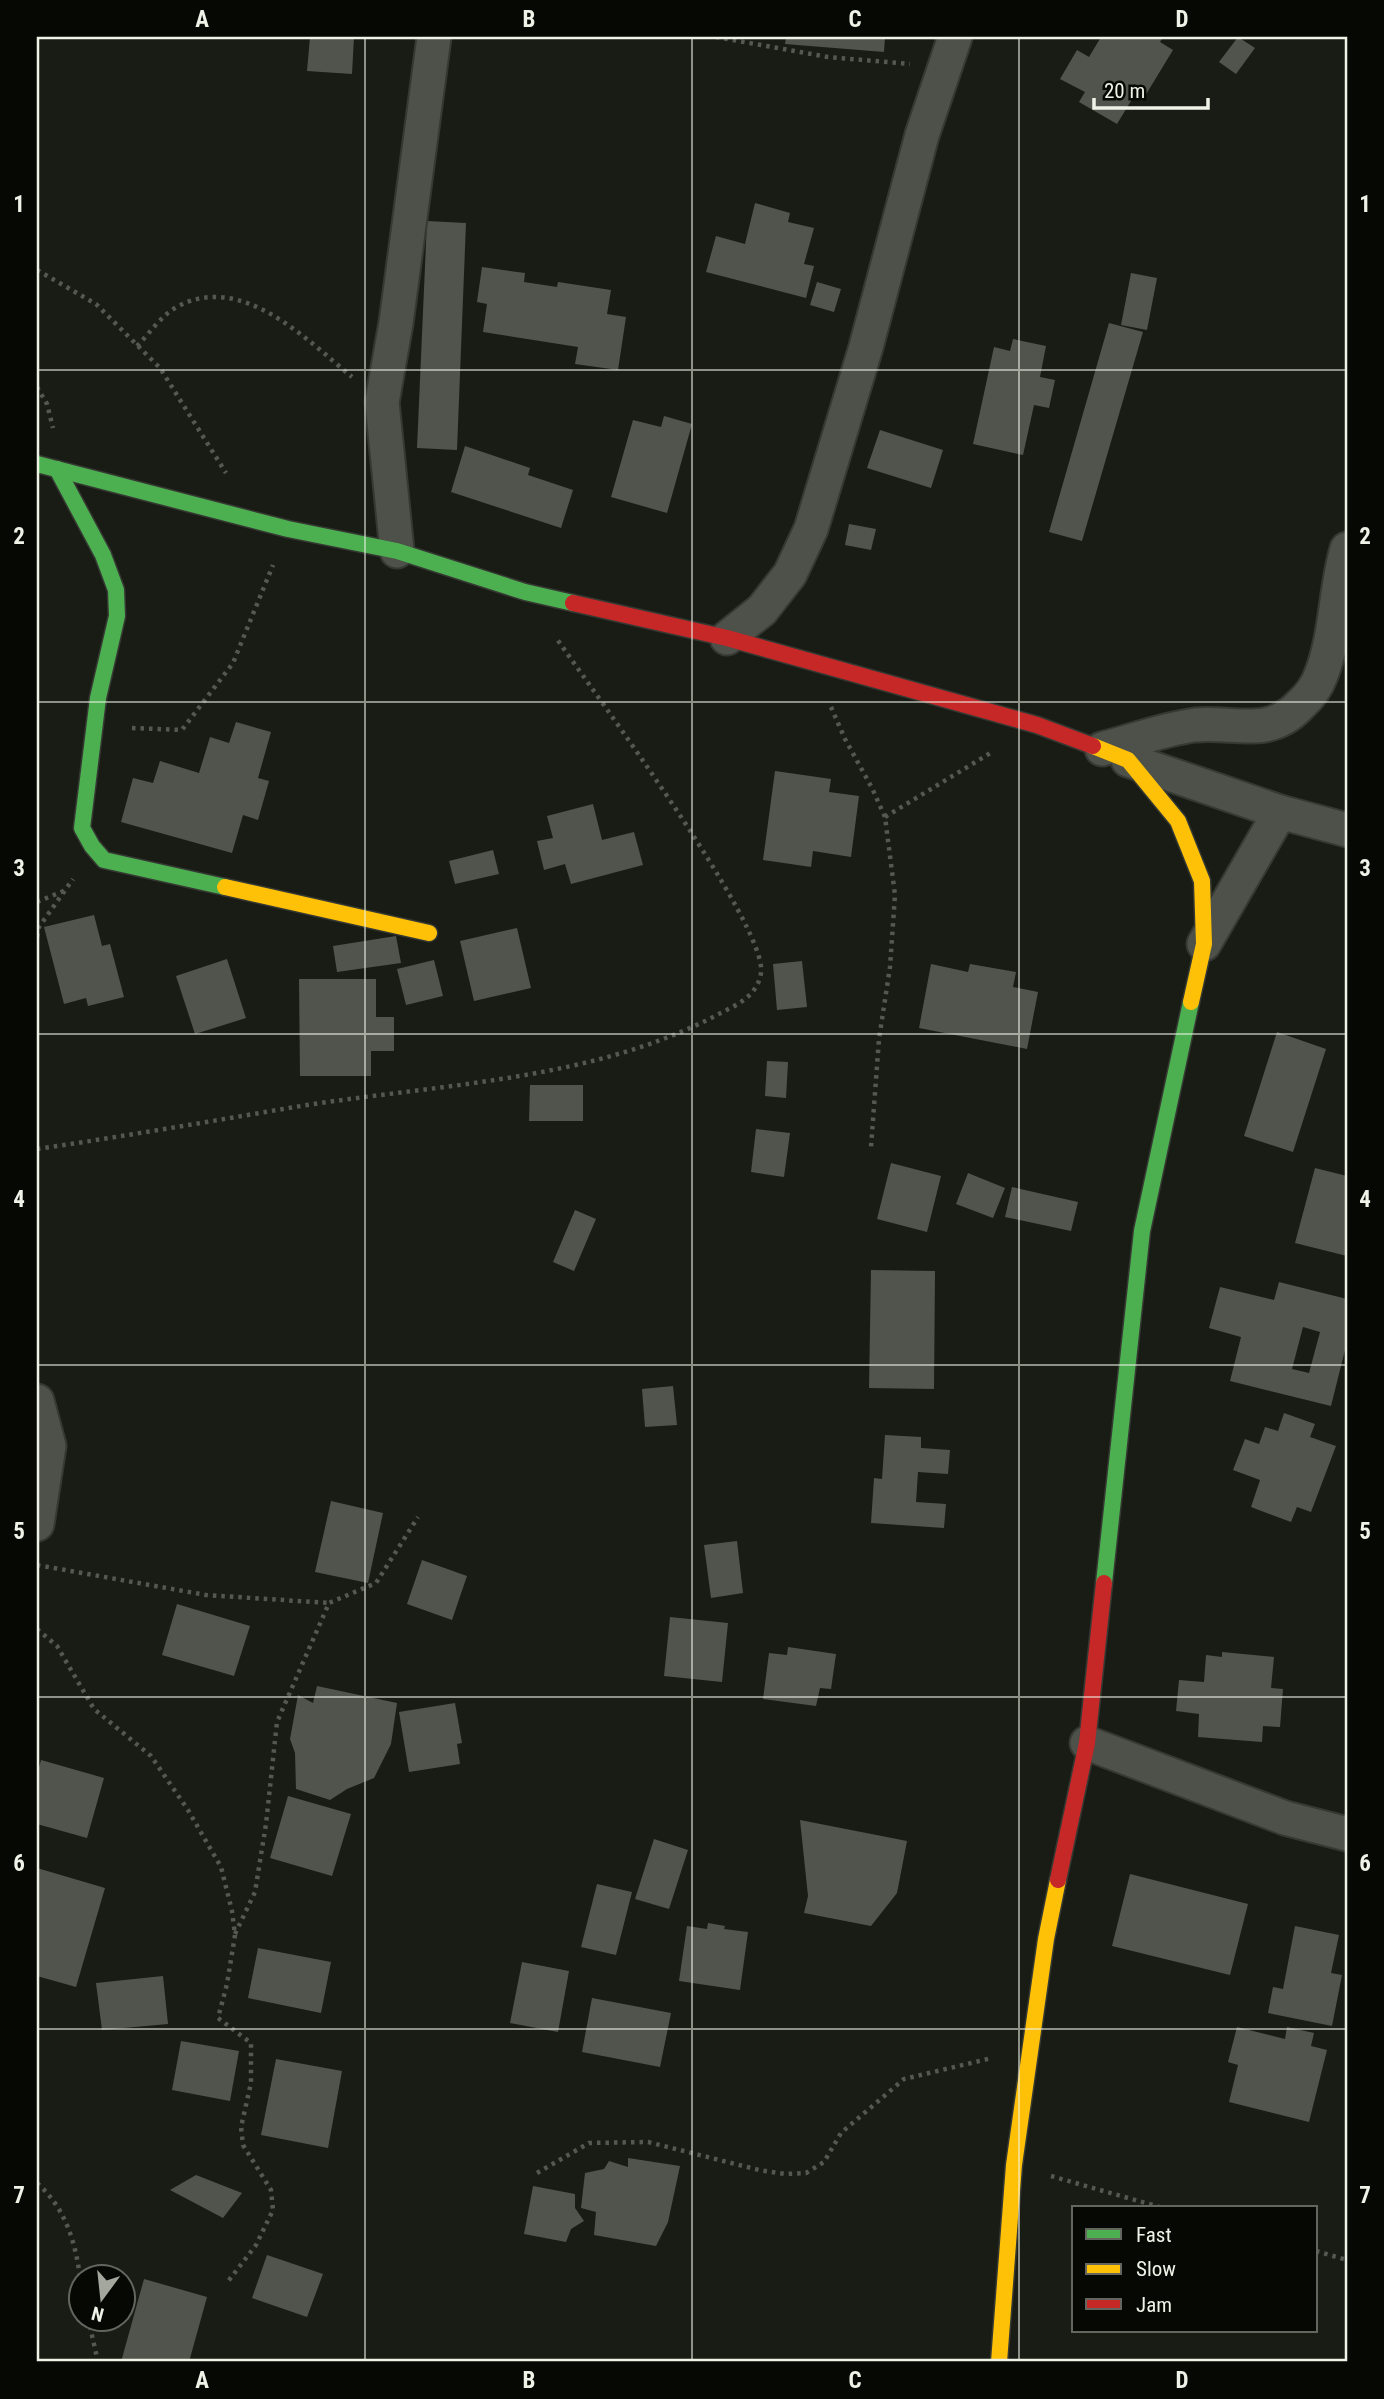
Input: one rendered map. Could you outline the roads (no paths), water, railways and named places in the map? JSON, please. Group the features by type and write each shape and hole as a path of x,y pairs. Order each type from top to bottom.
{"street":[{"path":"397,551 382,402 396,323 434,37"},
{"path":"727,638 762,610 790,574 811,529 866,347 922,135 950,52"},
{"path":"37,464 288,529 397,551 525,592 727,638 1037,725 1280,812 1347,830"},
{"path":"57,469 103,555 116,590 117,615 98,698 82,828 92,846 104,860 429,933"},
{"path":"1115,755 1196,725 1247,727 1278,723 1292,714 1307,699 1321,676 1347,549"},
{"path":"999,2362 1014,2165 1046,1938 1087,1743 1142,1231 1204,943 1202,881 1178,821 1115,755"},
{"path":"1204,943 1280,812"},
{"path":"37,1401 49,1446 37,1524"},
{"path":"1087,1743 1285,1818 1347,1834"}]}
